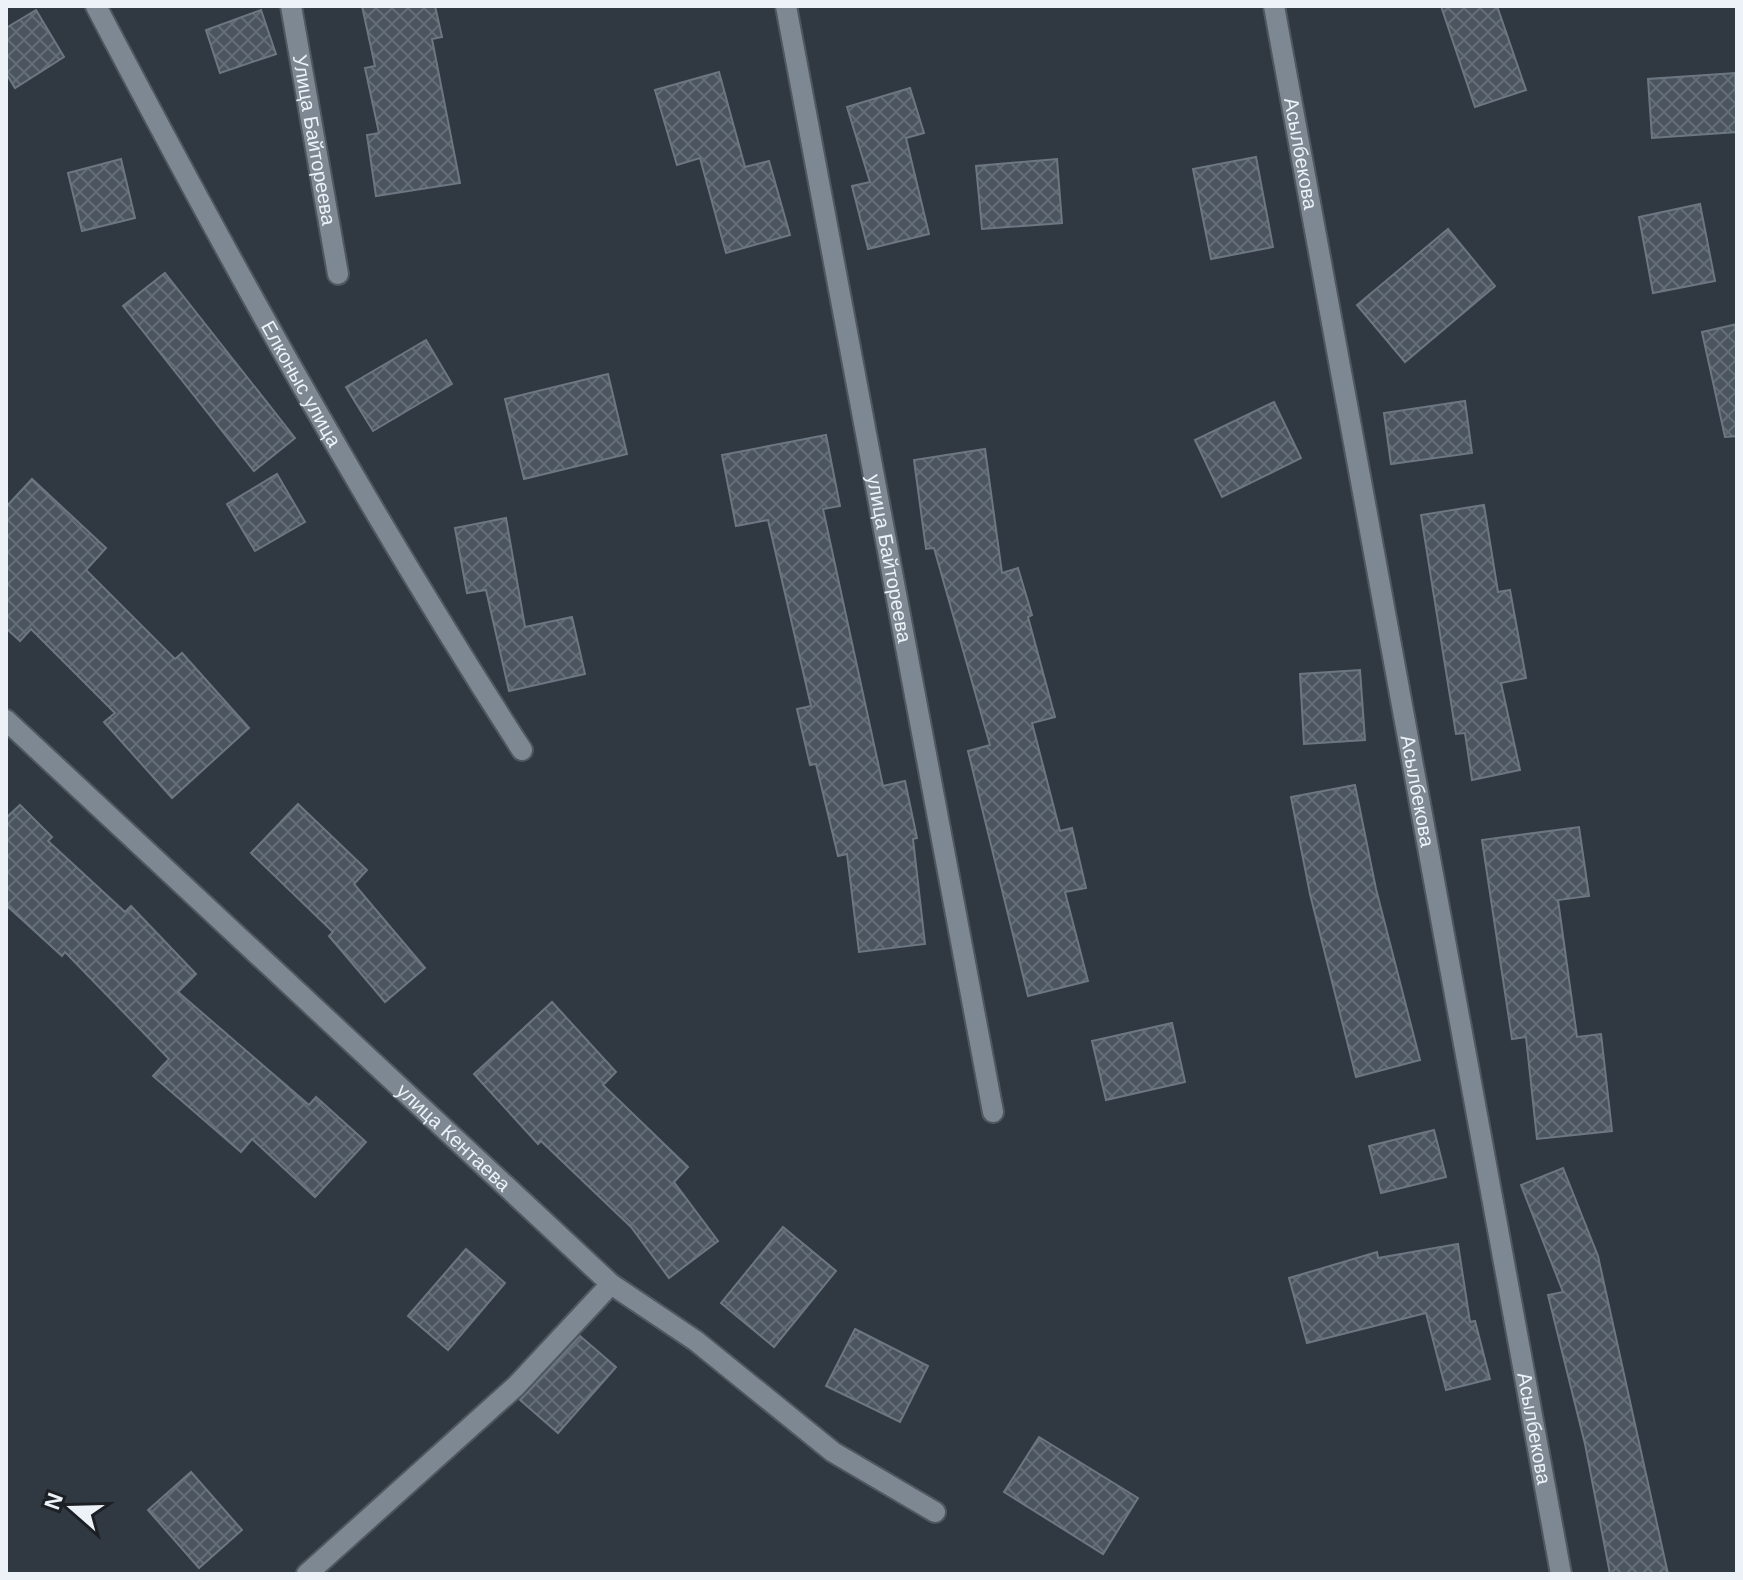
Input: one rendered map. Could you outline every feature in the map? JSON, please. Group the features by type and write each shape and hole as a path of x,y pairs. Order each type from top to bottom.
{"street":[{"name":"Елконыс улица","path":"96,6 222,245 354,479 522,750"},
{"name":"Улица Байтореева","path":"291,6 338,274"},
{"name":"улица Байтореева","path":"786,6 993,1112"},
{"name":"Асылбекова","path":"1274,6 1561,1574"},
{"name":"улица Кентаева","path":"6,720 611,1284 696,1341 833,1452 935,1512"},
{"path":"307,1574 516,1386 611,1284"}],"building":[{"path":"362,6 435,6 442,37 432,39 460,183 376,196 367,135 379,133 365,68 375,66"},
{"path":"1441,6 1497,6 1526,90 1475,107"},
{"path":"36,10 64,57 15,88 6,73 6,28"},
{"path":"261,10 276,54 220,73 206,30"},
{"path":"719,72 745,167 769,161 790,235 726,253 700,158 677,165 655,90"},
{"path":"1735,73 1737,132 1652,138 1648,79"},
{"path":"910,88 924,133 906,138 929,234 868,249 852,186 870,182 847,107"},
{"path":"1256,157 1273,247 1211,259 1193,169"},
{"path":"121,159 135,218 82,231 68,173"},
{"path":"1057,159 1062,223 982,229 976,166"},
{"path":"1700,204 1715,281 1653,293 1639,217"},
{"path":"1448,229 1495,286 1405,362 1357,305"},
{"path":"165,273 295,438 254,471 123,306"},
{"path":"1737,324 1737,436 1725,437 1702,332"},
{"path":"426,340 452,384 373,431 346,387"},
{"path":"608,374 627,454 524,479 505,399"},
{"path":"1465,401 1472,453 1391,464 1384,413"},
{"path":"1274,402 1301,458 1222,497 1195,440"},
{"path":"826,435 840,506 823,509 883,786 905,781 917,838 913,839 925,944 859,952 847,854 838,856 816,764 810,765 797,709 811,706 768,520 736,526 722,455"},
{"path":"985,449 1002,573 1018,568 1055,717 1032,723 1060,831 1072,828 1086,888 1065,892 1088,981 1028,996 968,751 990,745 934,548 926,549 914,460"},
{"path":"277,474 305,522 255,551 227,504"},
{"path":"32,479 106,548 86,570 175,659 182,653 249,728 172,798 104,722 115,713 31,629 20,641 6,628 6,507"},
{"path":"1484,505 1498,592 1510,590 1526,678 1501,683 1520,770 1472,780 1465,733 1456,734 1421,515"},
{"path":"506,518 525,627 572,617 585,674 509,691 486,590 467,593 455,528"},
{"path":"1360,670 1365,740 1304,744 1300,674"},
{"path":"1355,785 1376,889 1420,1060 1356,1077 1310,894 1291,797"},
{"path":"298,804 367,870 354,884 425,968 385,1002 329,936 333,932 251,853"},
{"path":"20,805 52,837 48,841 125,912 131,906 196,974 178,992 309,1105 316,1097 366,1142 315,1197 252,1139 241,1152 153,1076 169,1059 65,952 62,956 6,905 6,818"},
{"path":"1579,827 1589,896 1558,900 1577,1037 1601,1034 1612,1131 1537,1139 1526,1037 1512,1039 1482,840"},
{"path":"552,1002 616,1072 603,1085 688,1167 674,1182 718,1241 669,1278 631,1227 541,1141 538,1144 474,1074"},
{"path":"1172,1023 1185,1082 1106,1100 1092,1041"},
{"path":"1434,1130 1446,1177 1381,1193 1369,1146"},
{"path":"1563,1168 1598,1256 1668,1574 1610,1574 1585,1444 1548,1295 1563,1292 1521,1185"},
{"path":"783,1227 836,1271 774,1347 721,1303"},
{"path":"1458,1244 1470,1322 1475,1321 1490,1379 1446,1390 1426,1313 1307,1343 1289,1278 1377,1252 1378,1258"},
{"path":"466,1249 505,1283 448,1350 408,1316"},
{"path":"855,1329 928,1366 900,1422 826,1386"},
{"path":"580,1336 616,1367 558,1433 520,1400"},
{"path":"1039,1437 1138,1498 1103,1554 1004,1492"},
{"path":"191,1472 242,1530 199,1568 148,1510"}]}
